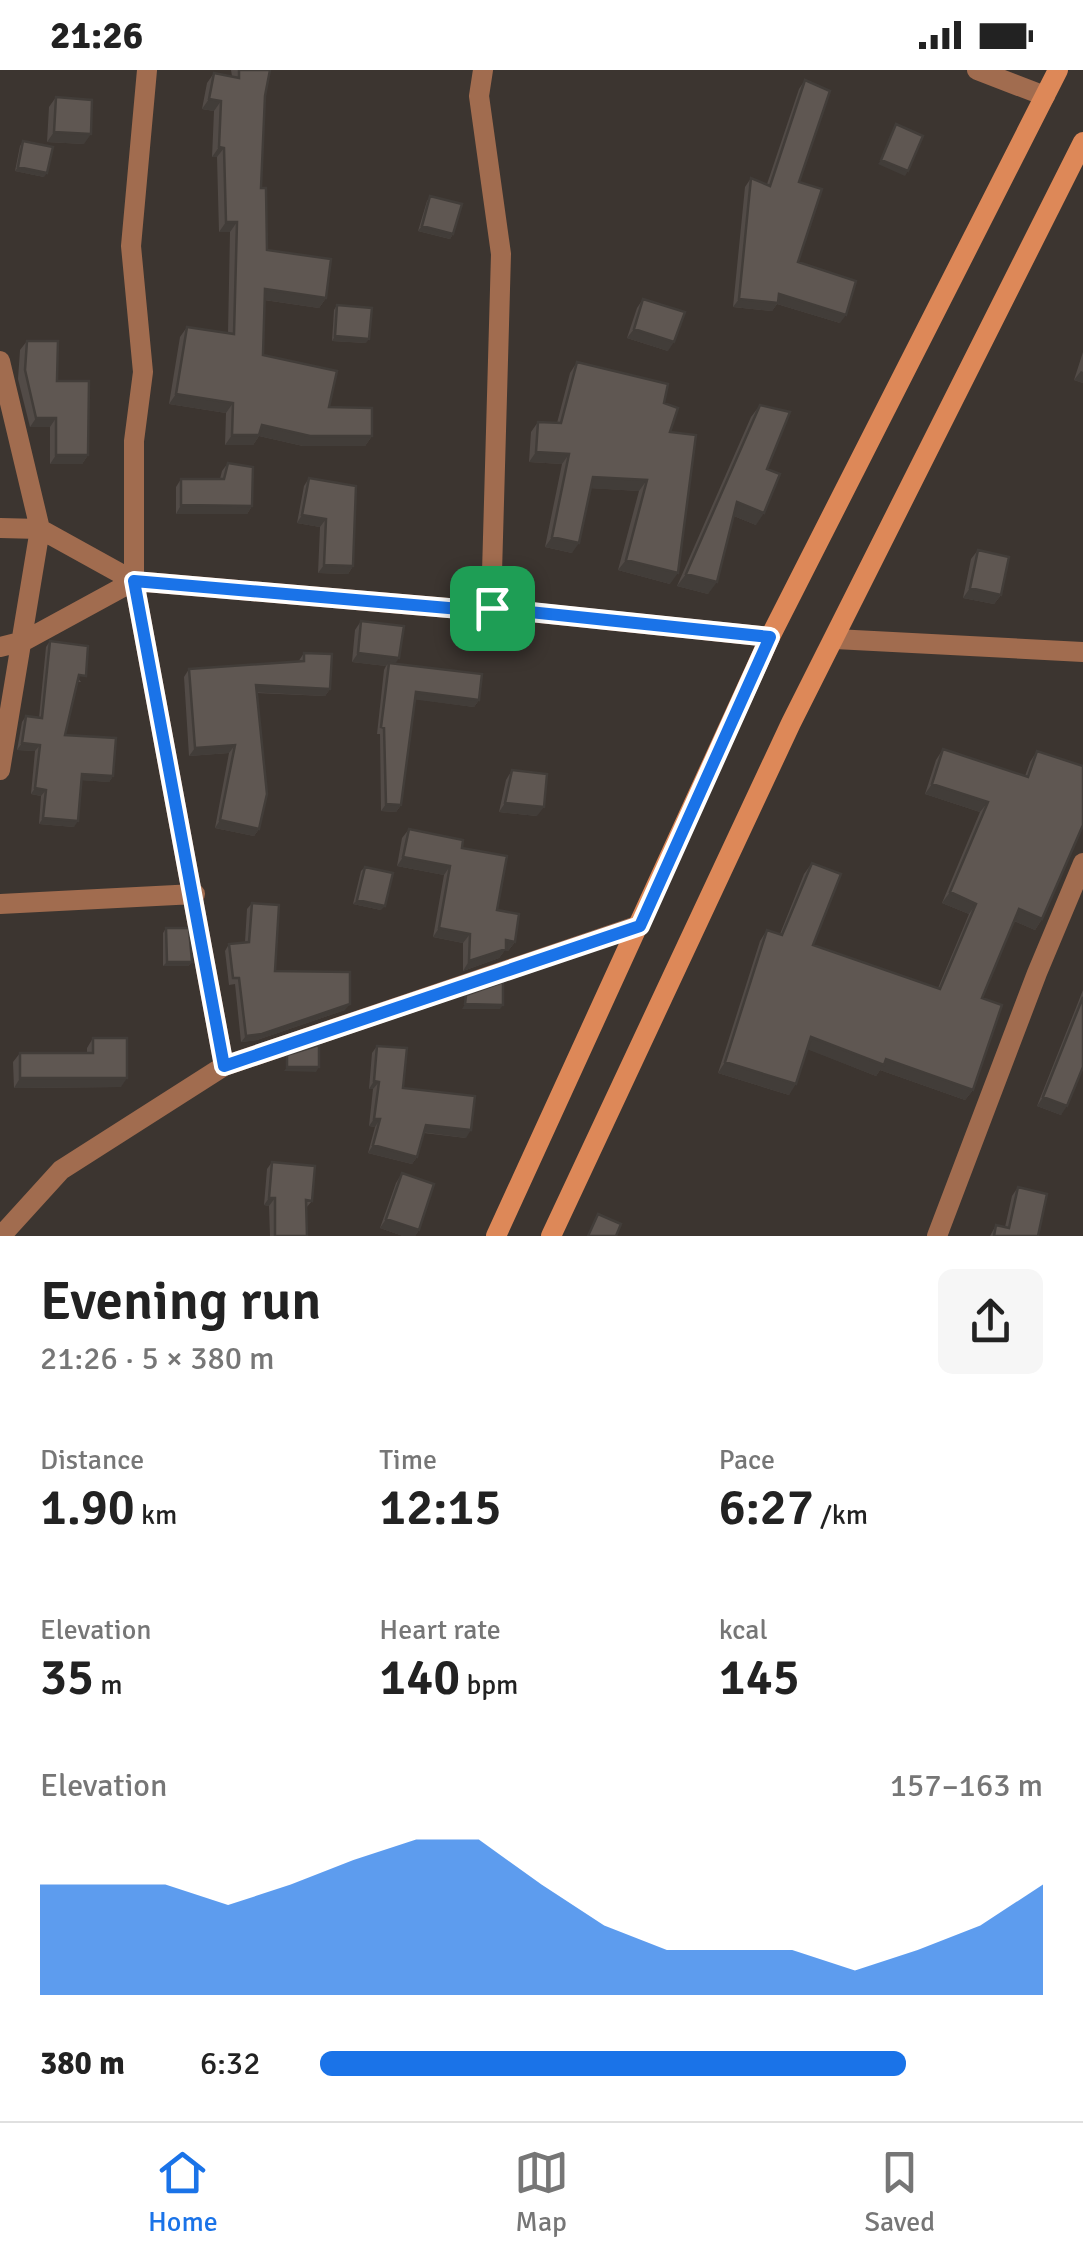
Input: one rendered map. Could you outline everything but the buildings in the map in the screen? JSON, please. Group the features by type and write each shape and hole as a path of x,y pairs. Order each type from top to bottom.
{"main road":[{"path":"496,1236 770,637 1058,70"},
{"path":"551,1236 791,722 1083,142"}],"street":[{"path":"146,70 131,246 144,372 134,441 134,581 224,1066"},
{"path":"483,70 479,96 501,254 492,608"},
{"path":"977,70 1045,96"},
{"path":"0,361 40,528 0,770"},
{"path":"0,528 40,528 134,581 460,609 492,608 770,637"},
{"path":"0,646 24,641 134,581"},
{"path":"835,639 1083,652"},
{"path":"938,1236 1083,863"},
{"path":"0,904 194,894"},
{"path":"2,1236 60,1170 224,1066 640,926"}],"route":[{"path":"134,581 460,609 492,608 770,637 640,926 224,1066 134,581"}]}
